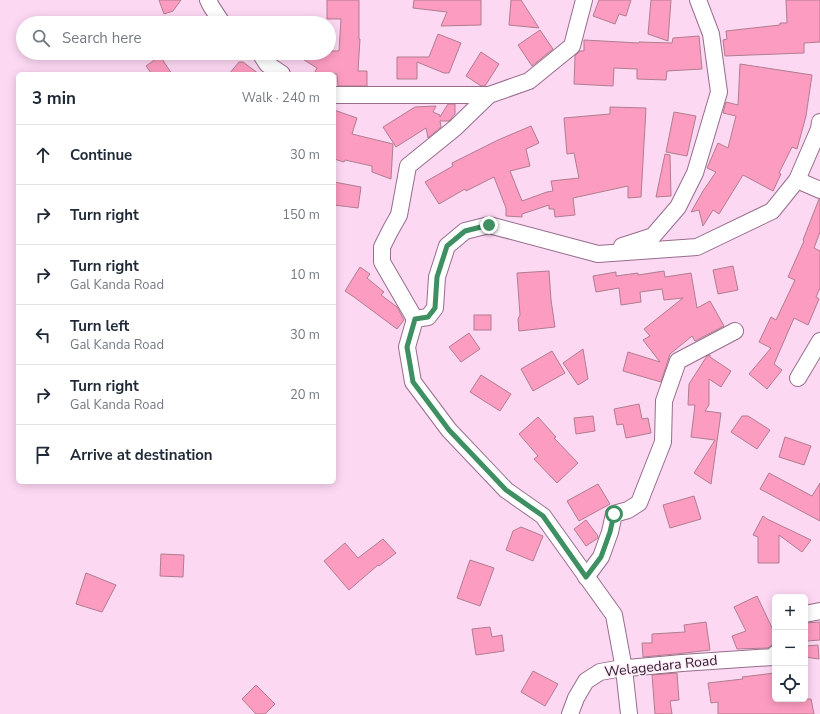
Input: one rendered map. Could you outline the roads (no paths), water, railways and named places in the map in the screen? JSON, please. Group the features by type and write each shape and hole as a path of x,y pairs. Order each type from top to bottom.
{"street":[{"path":"208,0 217,16"},
{"path":"336,96 489,96 529,81 572,46 584,0"},
{"path":"598,254 654,236 678,207 695,174 719,92 711,34 698,0"},
{"path":"264,60 267,64 279,72"},
{"path":"489,96 454,128 408,166 400,215 382,247 382,262 415,319 407,347 413,382 449,430 506,490 543,516 614,615 624,668 629,714"},
{"path":"415,319 428,317 435,308 437,277 447,246 465,231 489,225 598,254 697,247 772,211 797,180 819,129 820,122"},
{"path":"797,180 820,190"},
{"path":"586,577 601,557 610,532 614,514 628,510 639,502 663,442 664,401 678,361 735,331"},
{"path":"798,378 820,340"},
{"path":"808,613 820,611"},
{"name":"Welagedara Road","path":"570,714 576,698 586,680 600,672 624,668 772,657"}]}
